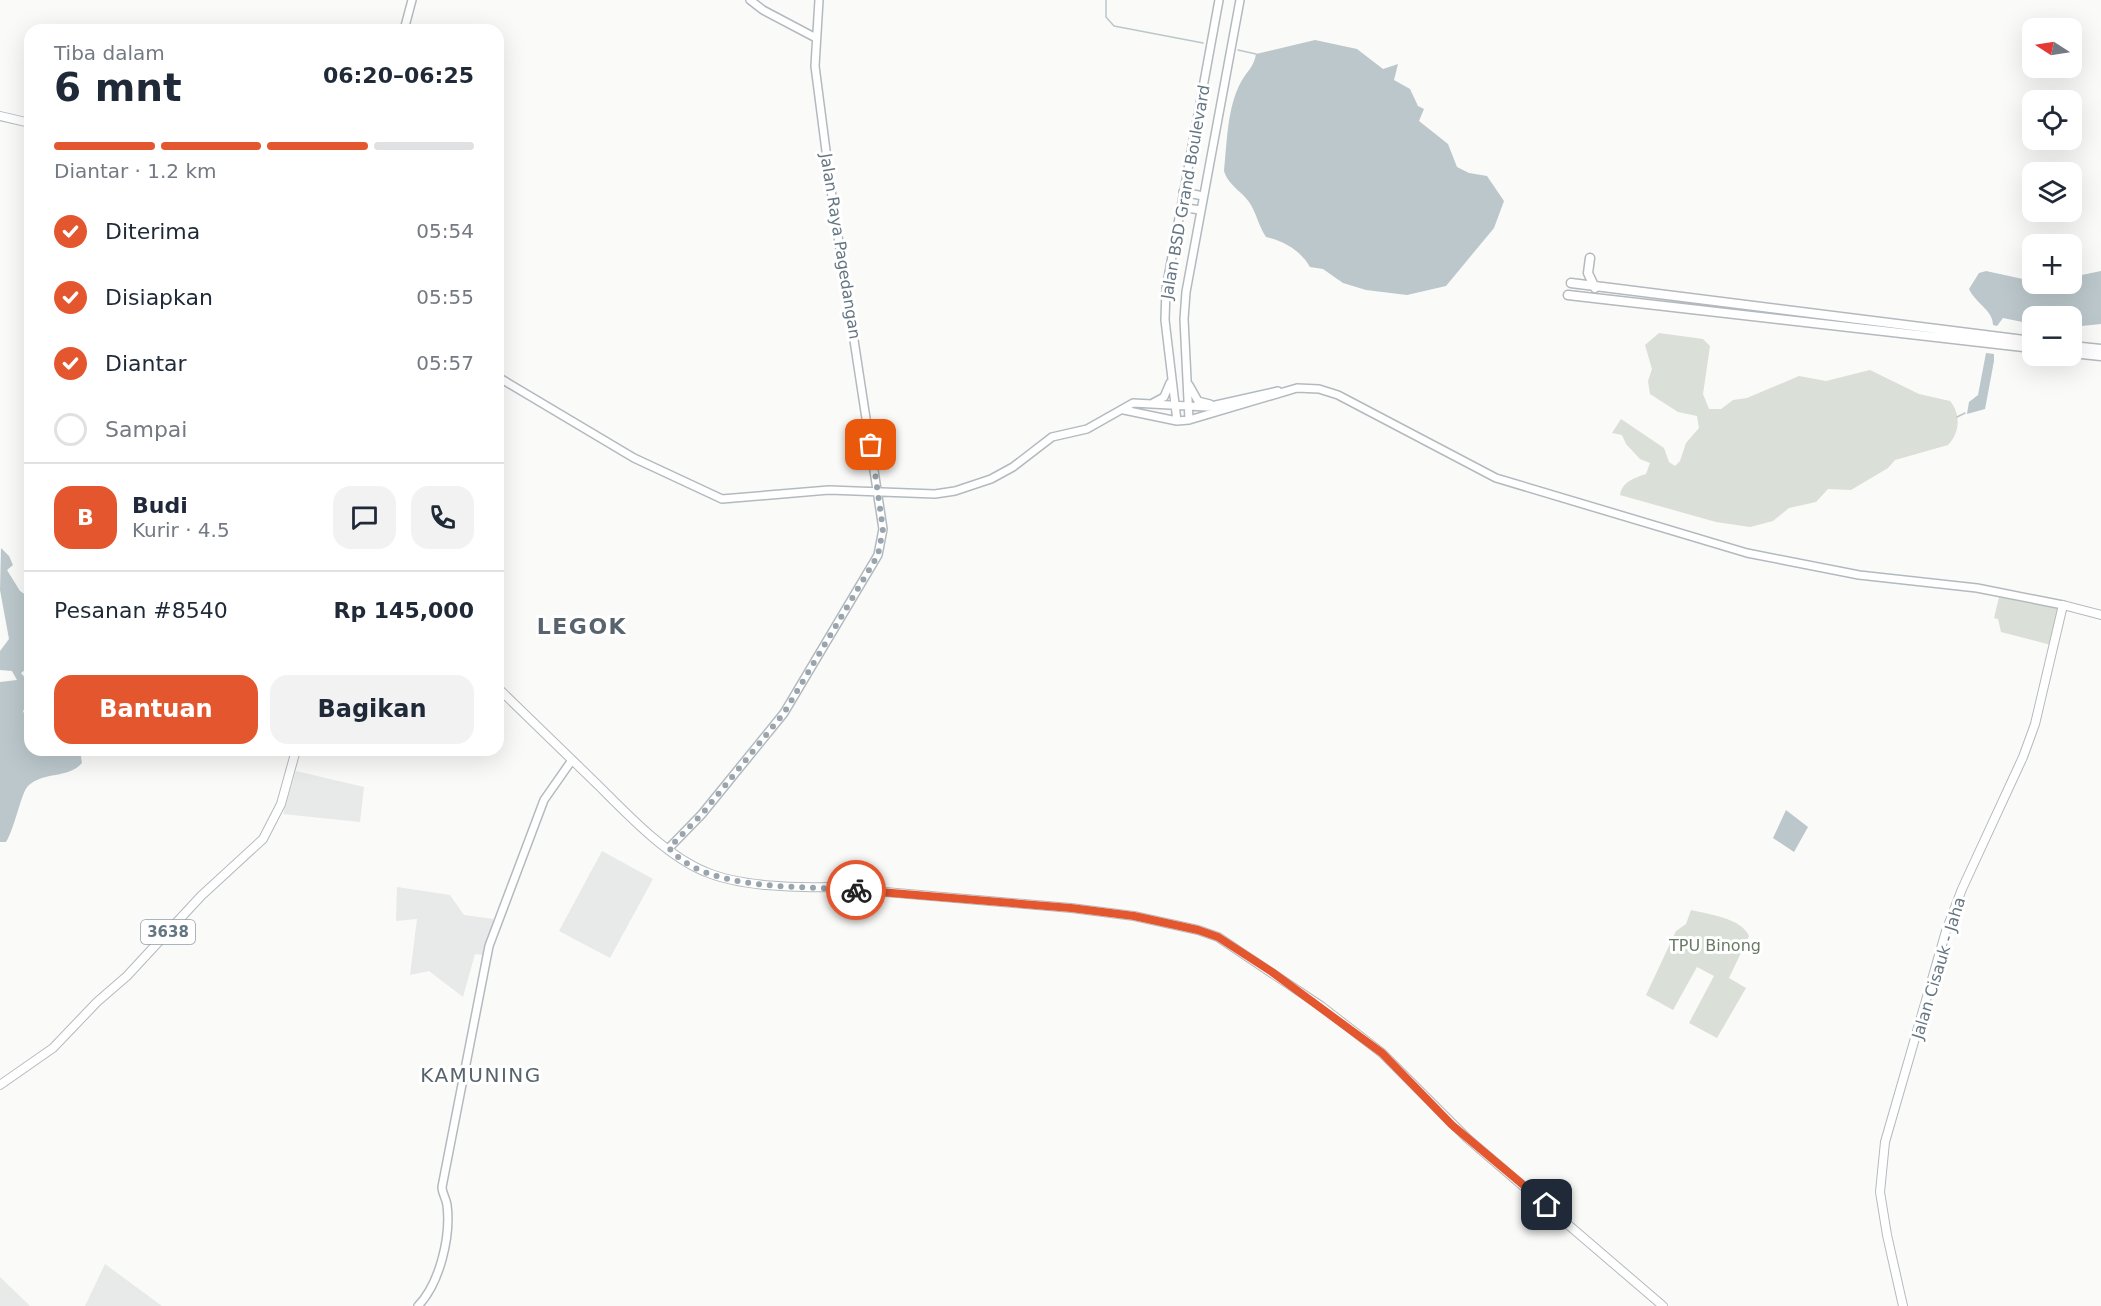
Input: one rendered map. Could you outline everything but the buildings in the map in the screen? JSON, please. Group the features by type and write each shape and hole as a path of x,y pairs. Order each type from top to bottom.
{"highway":[{"path":"1590,258 1588,273 1595,288"},
{"path":"1571,284 2022,340"},
{"path":"1568,295 2022,347"},
{"path":"2082,347 2101,349"},
{"path":"2082,354 2101,356"}],"main road":[{"path":"406,24 412,0"},
{"path":"750,0 763,10 816,38"},
{"name":"Jalan Raya Pagedangan","path":"669,848 702,814 784,713 878,555 883,529 832,197 815,66 819,0"},
{"name":"Jalan BSD Grand Boulevard","path":"1177,421 1165,320 1166,289 1219,0"},
{"name":"Jalan BSD Grand Boulevard","path":"1189,420 1184,319 1200,210 1240,0"},
{"path":"0,116 24,122"},
{"path":"1183,192 1203,196"},
{"path":"1180,207 1200,210"},
{"path":"504,381 625,454 714,498 729,499 828,490 935,494 984,483 1013,467 1052,437 1087,429 1133,403 1159,402 1164,397 1171,377"},
{"path":"1187,380 1198,401 1214,405"},
{"path":"1148,403 1175,407 1214,405 1269,392 1313,388 1338,395 1496,478 1747,553 1859,575 1986,590 2101,615"},
{"path":"1124,410 1140,411 1177,421 1189,420 1291,390"},
{"name":"Jalan Cisauk - Jaha","path":"1903,1306 1880,1192 1885,1142 1953,911 2023,757 2035,724 2063,605"},
{"path":"504,694 639,826 704,872 736,880 804,888 828,887 1071,908 1134,916 1198,930 1218,937 1328,1011 1382,1053 1460,1132 1663,1306"},
{"name":"3638","path":"0,1085 52,1048 97,1002 127,976 195,902 263,839 281,804 294,756"},
{"path":"418,1306 434,1283 444,1244 447,1207 442,1186 489,946 515,882 534,822 550,789 572,760"}],"shaded area":[{"path":"1315,40 1357,49 1383,69 1398,64 1394,80 1410,89 1418,106 1424,109 1419,121 1448,144 1457,167 1469,173 1487,176 1504,201 1494,228 1446,286 1407,295 1366,290 1343,283 1323,269 1310,267 1302,256 1291,248 1266,237 1248,200 1226,177 1224,171 1228,126 1233,103 1236,92 1252,66 1256,54"},
{"path":"1986,271 2022,279 2022,294 2082,294 2082,275 2101,271 2101,324 2082,326 2082,306 2022,306 2022,322 2003,318 1997,326 1993,325 1990,315 1969,289 1979,273"},
{"path":"1986,353 1994,354 1994,361 1985,409 1967,414 1969,402 1978,395"},
{"path":"1,548 9,556 13,565 7,570 24,594 24,671 21,673 24,676 24,756 81,756 82,763 70,771 41,778 28,786 6,842 0,842 0,682 17,680 12,671 0,670 0,651 9,639 0,590"},
{"path":"296,771 364,787 360,822 283,814"},
{"path":"1786,810 1808,827 1794,852 1773,838"},
{"path":"602,851 653,879 610,958 559,931"},
{"path":"397,887 450,895 464,915 494,919 483,955 475,954 463,997 429,971 410,975 417,919 396,921"},
{"path":"105,1264 162,1306 85,1306"},
{"path":"0,1277 30,1306 0,1306"}],"green space":[{"path":"1659,333 1703,339 1710,346 1703,394 1709,409 1721,409 1733,400 1747,398 1799,376 1826,381 1870,370 1919,394 1950,401 1954,406 1958,423 1955,435 1948,445 1895,460 1888,468 1851,490 1828,489 1816,502 1789,508 1773,521 1750,527 1716,522 1620,495 1626,484 1646,474 1650,463 1640,459 1626,444 1622,435 1612,433 1621,419 1664,448 1669,462 1675,466 1680,461 1686,443 1699,428 1697,416 1678,412 1650,394 1648,381 1652,369 1645,345"},
{"path":"1999,597 2059,609 2051,645 2001,632 1998,619 1994,618"},
{"name":"TPU Binong","path":"1691,910 1732,921 1745,930 1749,936 1729,978 1746,988 1717,1038 1689,1023 1714,976 1697,967 1673,1010 1646,995 1676,931 1686,924"}],"waterway":[{"path":"1106,0 1106,17 1114,26 1203,43"},
{"path":"1238,50 1256,54"},
{"path":"1957,417 1965,413"}],"way so far":[{"path":"856,890 828,887 804,888 717,876 704,872 680,858 669,848 702,814 784,713 878,555 883,540 883,529 871,445"}],"district":[{"name":"LEGOK","path":"582,626"},
{"name":"KAMUNING","path":"481,1075"}],"route":[{"path":"856,890 891,895 1030,904 1134,916 1198,930 1218,937 1272,972 1382,1053 1452,1125 1547,1205"}]}
